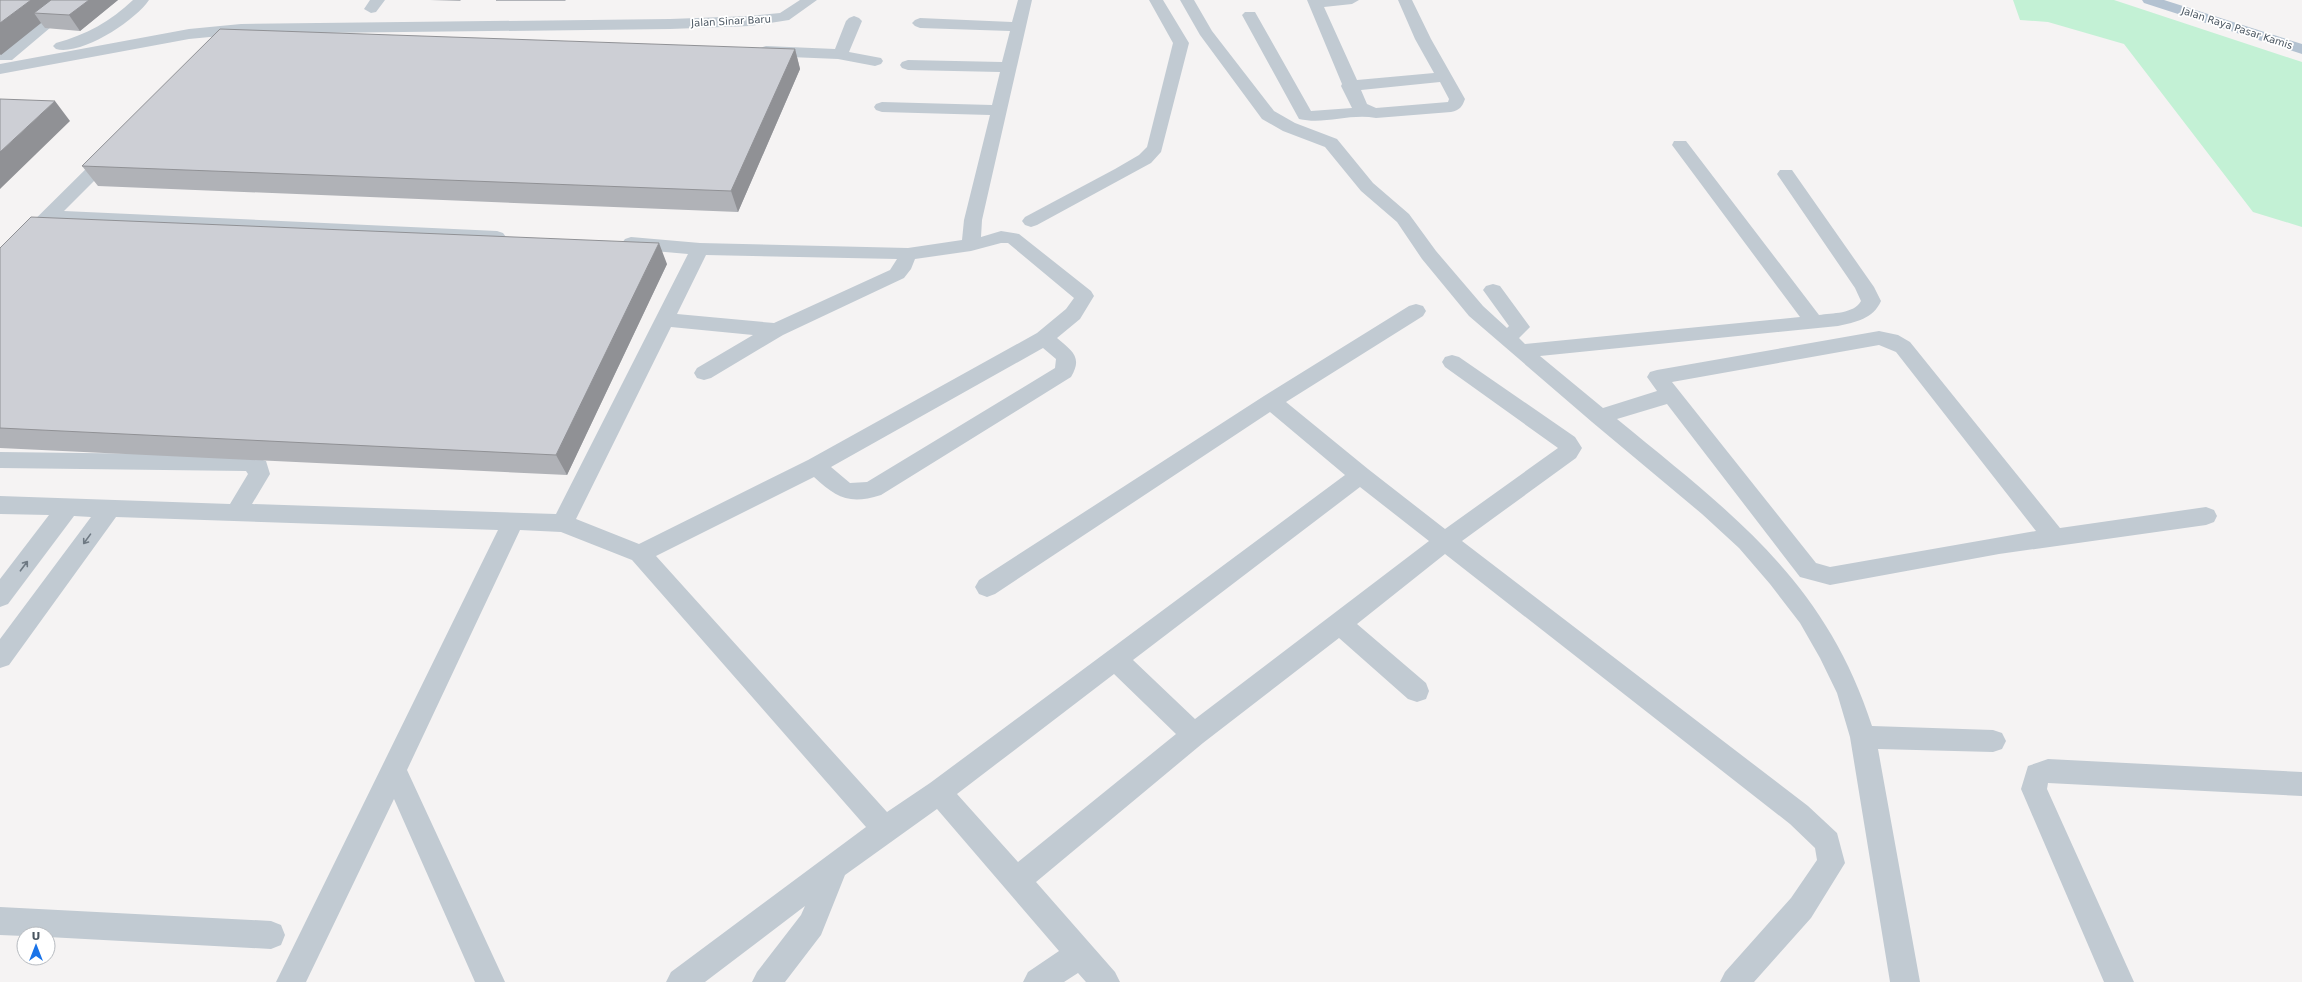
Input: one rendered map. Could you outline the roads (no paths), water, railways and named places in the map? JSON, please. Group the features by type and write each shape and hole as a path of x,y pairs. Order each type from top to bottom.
{"main road":[{"name":"Jalan Raya Pasar Kamis","path":"2149,0 2168,3 2302,49"}],"street":[{"path":"2,61 76,0"},
{"path":"2,61 77,43 112,26 142,0"},
{"name":"Jalan Sinar Baru","path":"2,61 189,34 241,29 670,24 768,20 784,17 794,12 810,0"},
{"path":"971,245 973,220 1025,0"},
{"path":"1031,221 1145,159 1155,148 1181,43 1156,0"},
{"path":"1187,0 1205,32 1268,115 1289,127 1319,137 1331,143 1367,187 1403,218 1429,255 1471,306 1521,352 1710,508 1747,542 1778,576 1808,616 1830,652 1849,693 1863,736 1904,982"},
{"path":"1352,0 1314,1 1349,86 1360,108 1376,113 1451,107 1457,102 1445,77 1423,39 1405,0"},
{"path":"1250,15 1305,115 1317,117 1366,111"},
{"path":"841,54 854,21"},
{"path":"920,23 1018,27"},
{"path":"753,51 841,54 846,58 875,61"},
{"path":"908,65 1008,68"},
{"path":"1349,86 1445,77"},
{"path":"882,108 998,110"},
{"path":"0,265 121,144"},
{"path":"1680,145 1779,273 1814,322"},
{"path":"1521,352 1814,322 1856,315 1866,310 1872,301 1864,287 1786,174"},
{"path":"48,216 518,238"},
{"path":"613,242 700,248 846,251 908,254 971,245 1001,237 1013,238 1084,296 1082,304 1076,312 1044,338 816,466 640,554"},
{"path":"563,523 666,320 700,248"},
{"path":"704,373 776,330 897,274 902,269 908,254"},
{"path":"1493,290 1520,327 1505,337"},
{"path":"987,587 1271,401 1416,311"},
{"path":"666,320 776,330"},
{"path":"816,466 844,491 857,494 873,489 1064,372 1067,364 1065,356 1044,338"},
{"path":"2055,538 1903,347 1891,340 1879,338 1657,377 1808,570 1818,574 1830,576 1999,546 2055,538 2206,516"},
{"path":"1016,881 1194,735 1340,624 1445,541 1568,452 1571,448 1567,443 1452,362"},
{"path":"1599,417 1655,399 1671,396"},
{"path":"1271,401 1360,475 1798,815 1827,842 1831,863 1801,908 1735,982"},
{"path":"0,460 247,463 258,467 259,474 237,511"},
{"path":"680,982 885,829 939,792 1360,475"},
{"path":"0,505 237,511 563,523 640,554 885,829"},
{"path":"0,596 68,507"},
{"path":"0,658 110,508"},
{"path":"291,982 498,556 512,521"},
{"path":"1340,624 1418,691"},
{"path":"1115,659 1194,735"},
{"path":"1863,736 1993,740"},
{"path":"394,770 490,982"},
{"path":"2118,982 2034,789 2037,774 2048,771 2302,784"},
{"path":"939,792 1105,982"},
{"path":"767,982 811,925 834,868"},
{"path":"0,921 271,935"},
{"path":"1038,982 1080,954"}]}
